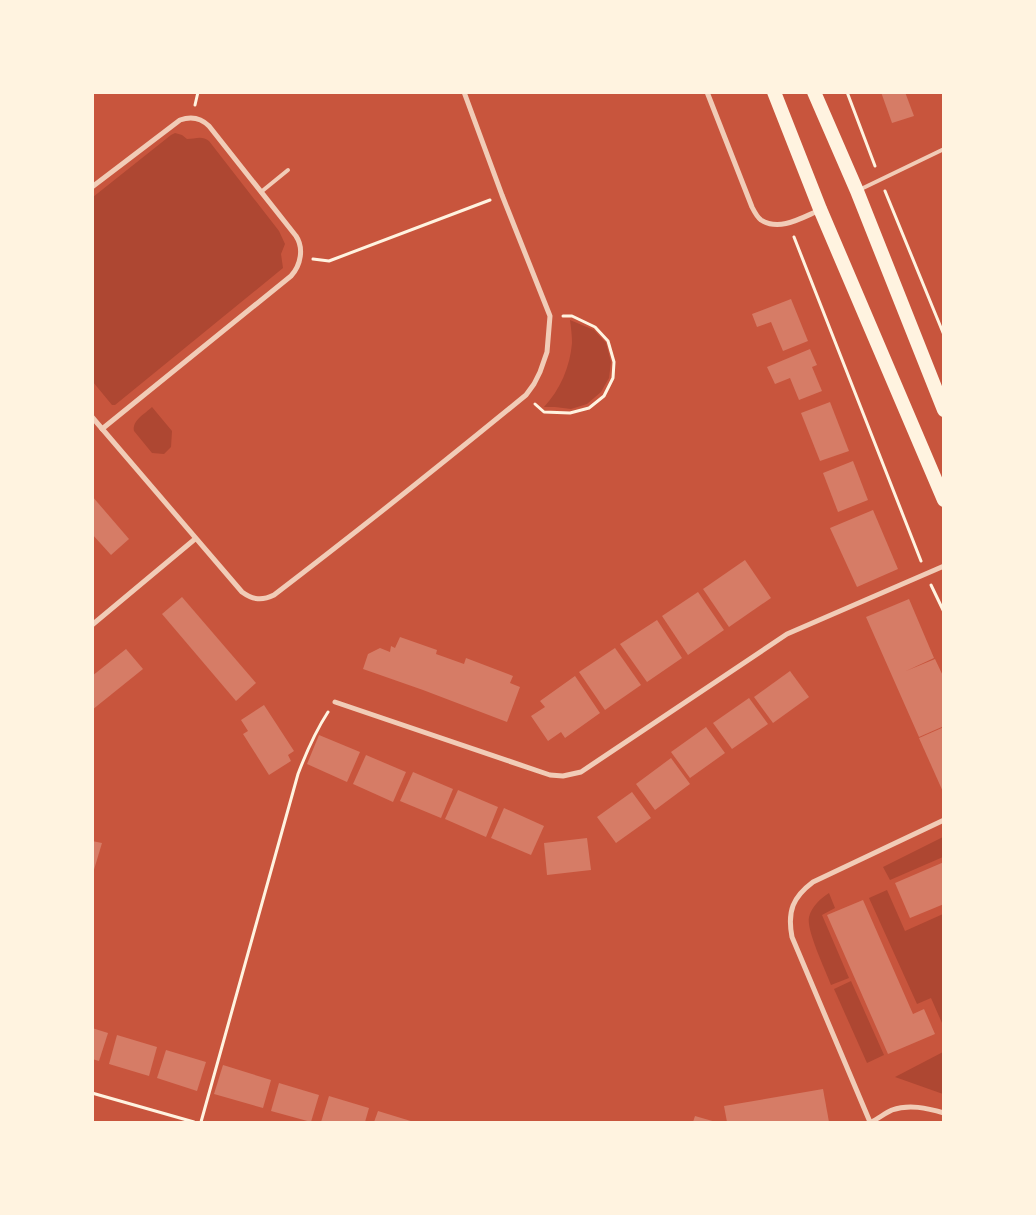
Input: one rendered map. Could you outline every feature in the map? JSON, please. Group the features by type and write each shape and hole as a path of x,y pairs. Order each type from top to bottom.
{"highway":[{"path":"774,92 820,210 944,500"},
{"path":"814,92 857,191 944,410"}],"street":[{"path":"92,417 242,592 258,600 267,599 274,595 358,531 526,395 540,372 547,352 550,316 464,92"},
{"path":"707,92 752,207 760,220 775,225 789,223 820,210"},
{"path":"92,187 173,124 180,120 191,118 201,120 209,126 299,240 300,245 297,267 291,276 102,428"},
{"path":"92,624 195,539"},
{"path":"335,702 550,775 563,776 581,772 787,634 944,566"},
{"path":"944,820 814,882 798,896 789,923 792,936 870,1122 891,1111 902,1108 928,1108 944,1113"}],"lane":[{"path":"857,191 944,149"},
{"path":"261,192 288,170"}],"path":[{"path":"846,92 944,335"},
{"path":"300,256 329,261 502,195"},
{"path":"789,223 926,574 944,612"},
{"path":"526,395 544,412 570,413 590,408 604,396 614,378 614,362 608,341 595,327 572,316 550,316"},
{"path":"201,1122 298,774 320,723 335,702"},
{"path":"92,1093 194,1122"}],"shaded area":[{"path":"175,133 187,139 201,138 209,141 279,231 285,244 281,254 283,268 115,405 112,405 93,382 93,197"},
{"path":"570,320 594,330 606,343 611,362 609,378 601,392 587,404 571,409 544,407 555,393 566,369 572,343"},
{"path":"152,407 172,431 171,447 164,454 152,453 134,431 137,420"},
{"path":"943,837 943,857 890,880 883,867"},
{"path":"887,890 905,931 943,914 944,1022 942,1023 931,998 917,1004 869,898"},
{"path":"829,893 835,908 822,915 849,978 831,985 813,941 809,923 810,913 814,906"},
{"path":"851,981 884,1055 867,1063 834,989"},
{"path":"943,1052 943,1094 895,1077"}],"building":[{"path":"881,92 905,92 914,116 892,123"},
{"path":"791,299 808,341 783,351 771,322 757,327 752,314"},
{"path":"810,349 817,365 812,367 822,391 799,400 790,378 775,384 767,367"},
{"path":"830,402 849,451 820,461 801,413"},
{"path":"853,461 868,500 838,512 823,473"},
{"path":"92,496 129,539 111,555 92,534"},
{"path":"873,510 898,569 857,587 830,528"},
{"path":"745,560 771,598 729,627 703,589"},
{"path":"698,592 724,630 688,655 662,616"},
{"path":"182,597 256,683 236,701 162,614"},
{"path":"909,599 934,658 906,671 935,659 944,678 944,726 919,737 866,617"},
{"path":"657,620 682,658 647,682 620,644"},
{"path":"400,637 437,650 436,654 464,664 466,658 513,676 510,683 520,687 507,722 363,669 368,654 380,648 390,652 391,646 395,648"},
{"path":"615,648 641,685 605,710 579,672"},
{"path":"126,649 143,669 92,710 92,676"},
{"path":"790,671 809,697 773,723 754,697"},
{"path":"575,676 600,713 565,738 561,732 548,741 531,716 545,707 540,701"},
{"path":"749,698 768,724 732,749 713,723"},
{"path":"264,705 294,751 288,755 291,761 269,775 243,734 248,731 241,720"},
{"path":"706,727 725,753 690,778 671,752"},
{"path":"944,727 944,794 919,738"},
{"path":"319,735 360,752 347,782 307,764"},
{"path":"366,755 406,772 393,802 353,784"},
{"path":"671,758 690,784 655,810 636,784"},
{"path":"413,772 453,789 441,818 400,801"},
{"path":"458,790 498,807 486,837 445,819"},
{"path":"632,792 651,818 616,843 597,817"},
{"path":"504,808 544,826 531,855 491,838"},
{"path":"587,838 591,870 547,875 544,843"},
{"path":"92,841 102,843 93,873 92,873"},
{"path":"944,862 944,904 910,918 895,883"},
{"path":"863,900 913,1014 924,1009 935,1034 888,1054 827,915"},
{"path":"92,1028 108,1033 99,1061 92,1059"},
{"path":"117,1035 157,1047 149,1076 109,1064"},
{"path":"166,1050 206,1062 197,1091 157,1078"},
{"path":"223,1065 271,1080 263,1108 214,1094"},
{"path":"279,1083 319,1095 311,1122 271,1111"},
{"path":"823,1089 829,1122 727,1122 724,1106"},
{"path":"329,1096 369,1108 365,1122 321,1122"},
{"path":"378,1111 414,1122 374,1122"},
{"path":"695,1116 716,1122 693,1122"}]}
